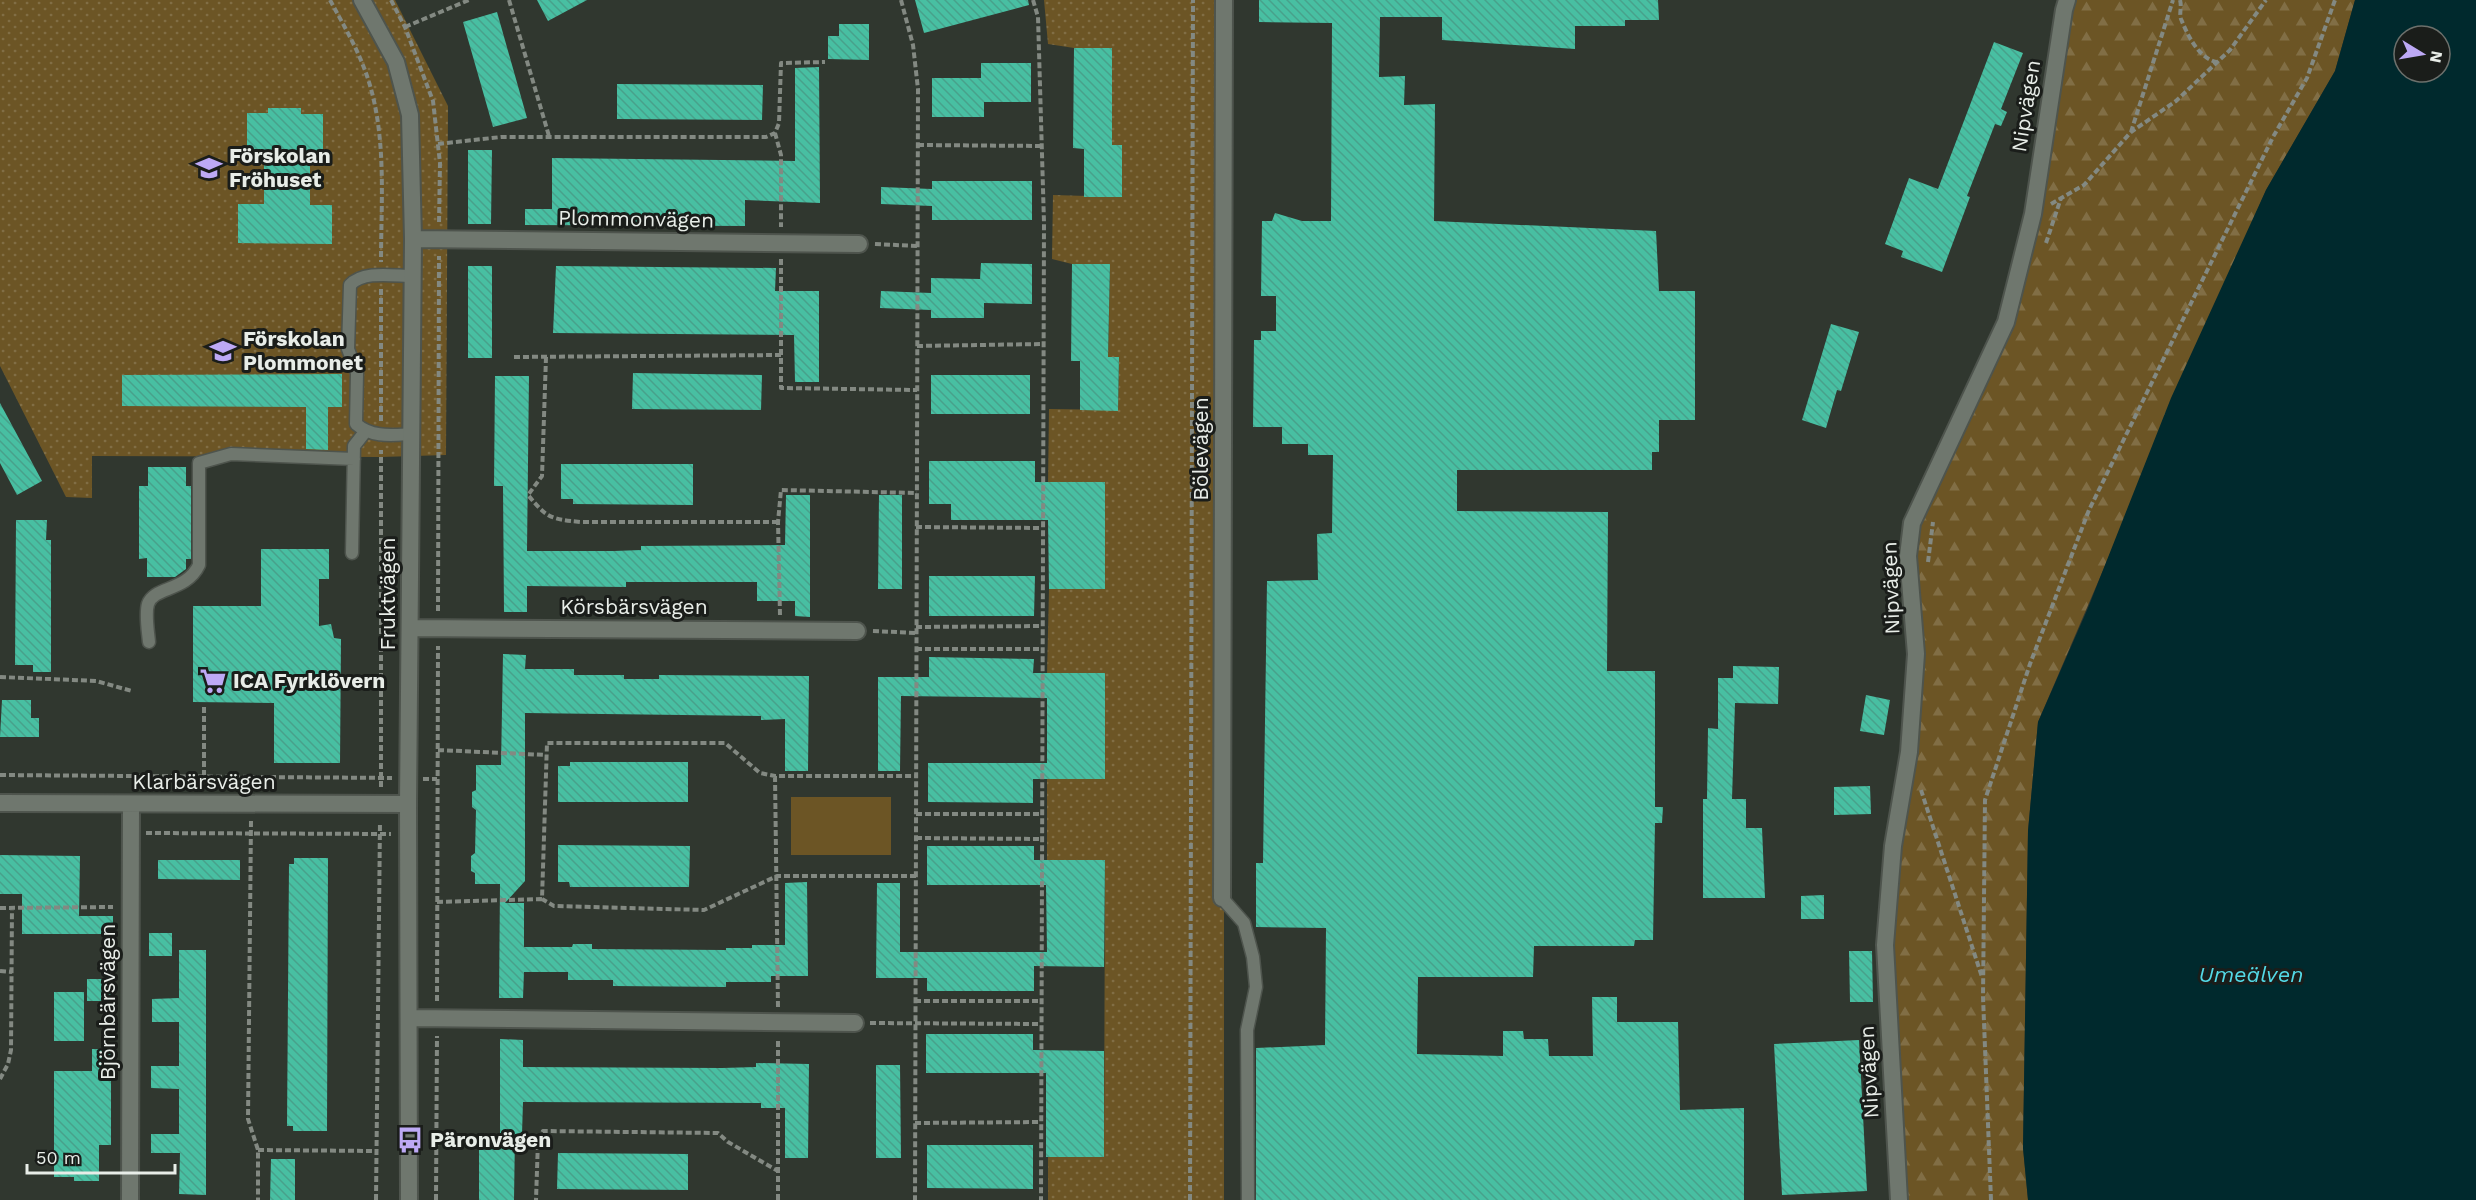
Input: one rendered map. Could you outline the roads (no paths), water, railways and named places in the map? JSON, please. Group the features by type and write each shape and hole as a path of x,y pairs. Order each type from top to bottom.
{"street":[{"name":"Fruktvägen","path":"362,0 396,62 410,115 413,239 408,779 409,1200"},
{"name":"Bölevägen","path":"1222,898 1224,0"},
{"name":"Nipvägen","path":"1899,1200 1885,945 1893,846 1909,752 1916,654 1908,556 1912,523 2006,322 2033,214 2067,0"},
{"name":"Plommonvägen","path":"413,239 859,243"},
{"name":"Körsbärsvägen","path":"411,628 857,631"},
{"name":"Klarbärsvägen","path":"0,803 408,804"},
{"name":"Björnbärsvägen","path":"130,804 130,1200"},
{"path":"410,1018 855,1023"}],"lane":[{"path":"412,276 356,278 350,285 348,349 357,373 356,424 365,432 381,435 412,434"},
{"path":"352,553 354,446 365,432"},
{"path":"149,642 147,605 153,596 183,584 195,574 199,565 199,463 231,454 354,459"},
{"path":"1222,898 1244,923 1253,957 1256,987 1247,1030 1248,1200"}],"water":[{"name":"Umeälven","path":"2355,0 2476,0 2476,1200 2028,1200 2023,1148 2028,831 2038,722 2088,608 2171,398 2266,190 2335,71"}],"place":[{"name":"Förskolan Fröhuset","path":"209,168"},
{"name":"Förskolan Plommonet","path":"223,351"},
{"name":"ICA Fyrklövern","path":"213,681"},
{"name":"Päronvägen","path":"410,1140"}]}
